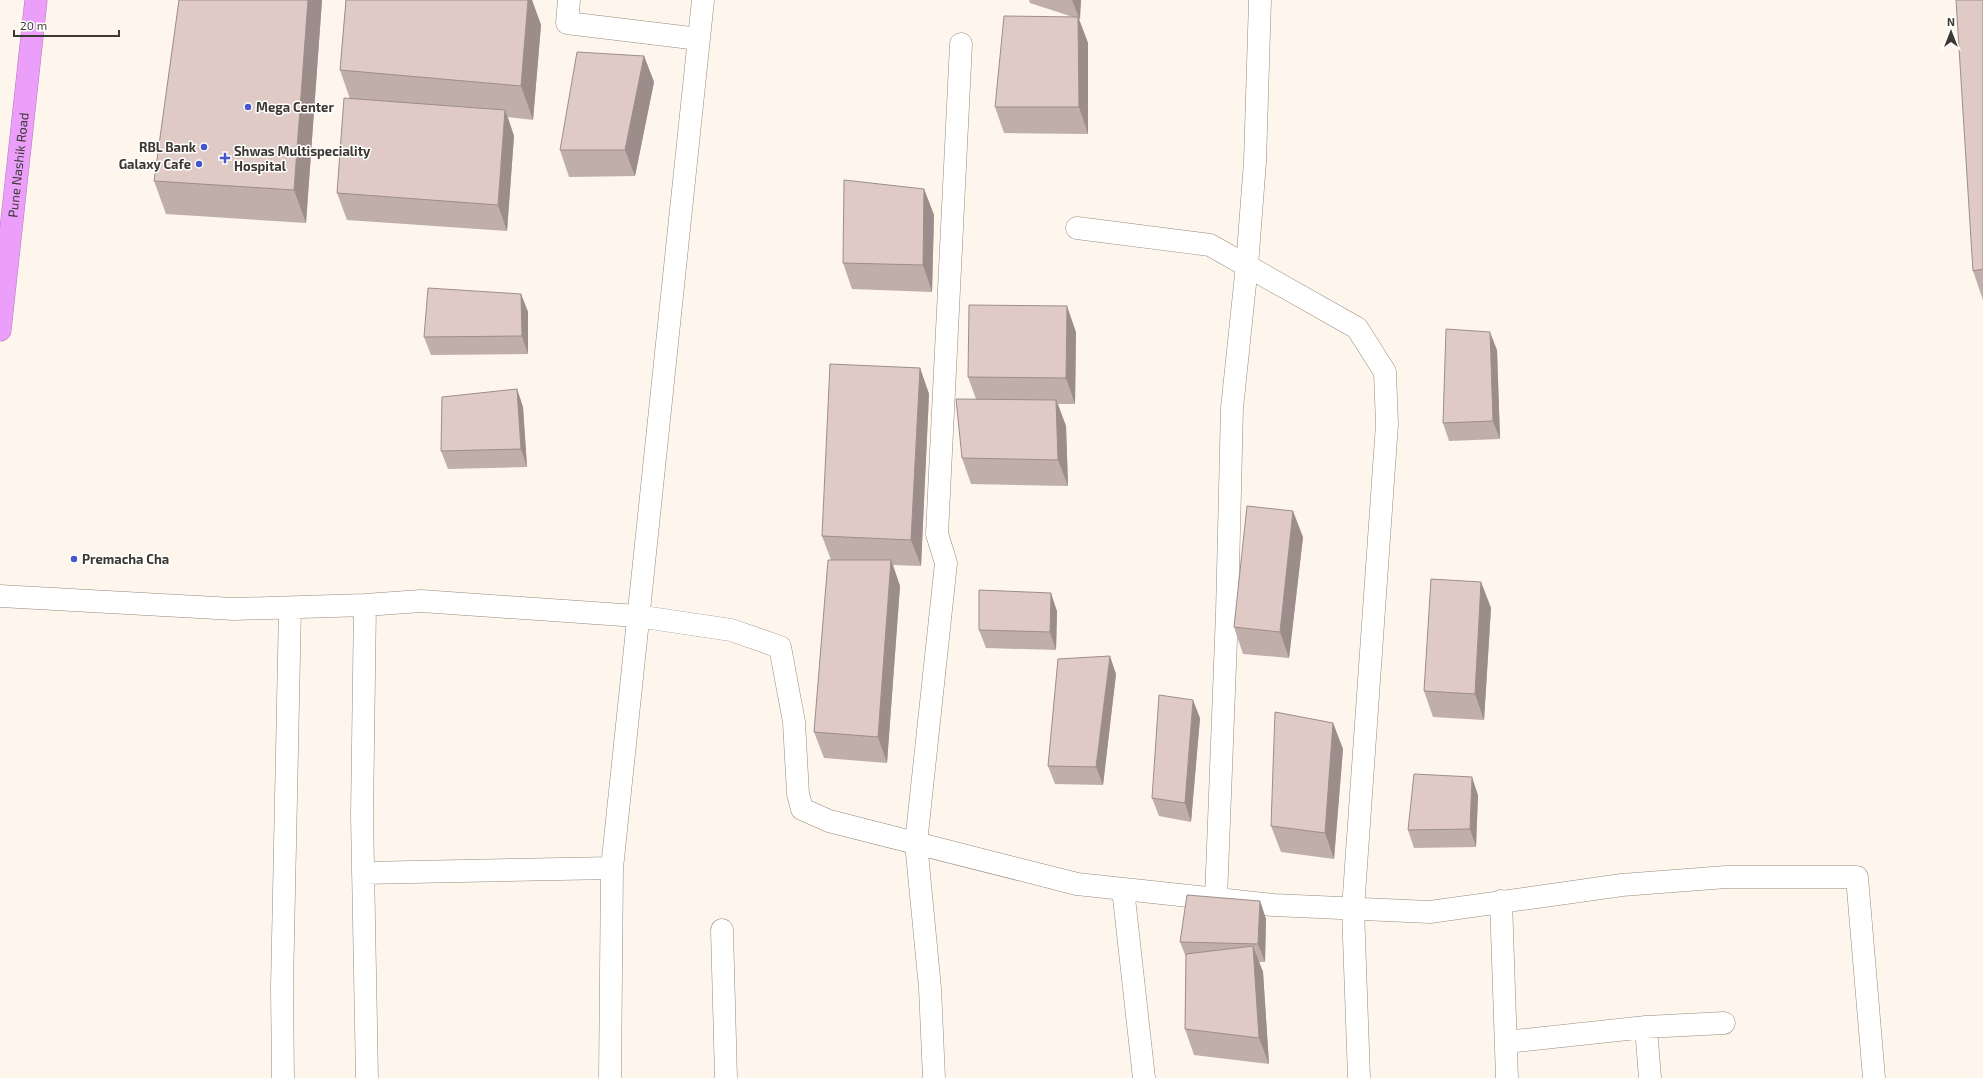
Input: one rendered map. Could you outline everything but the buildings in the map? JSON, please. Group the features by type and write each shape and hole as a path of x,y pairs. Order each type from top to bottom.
{"highway":[{"name":"Pune Nashik Road","path":"0,330 36,0"}],"street":[{"path":"569,0 567,23 699,39"},
{"path":"610,1078 612,868 637,616 703,0"},
{"path":"1216,899 1227,614 1232,408 1247,265 1254,162 1260,0"},
{"path":"934,1078 930,988 916,843 946,564 937,534 961,44"},
{"path":"1077,228 1210,245 1358,328 1385,372 1387,424 1353,909 1359,1078"},
{"path":"0,596 234,609 366,605 421,601 637,616 731,630 780,647 794,722 798,794 802,809 829,821 1077,884 1273,905 1430,912 1501,900 1622,885 1726,877 1857,877 1874,1078"},
{"path":"366,605 362,814 367,1078"},
{"path":"283,1078 282,987 290,608"},
{"path":"363,873 612,868"},
{"path":"1123,889 1144,1078"},
{"path":"1501,900 1508,1078"},
{"path":"722,930 726,1078"},
{"path":"1506,1042 1646,1027 1724,1022"},
{"path":"1646,1027 1650,1078"}],"place":[{"name":"Mega Center","path":"248,107"},
{"name":"RBL Bank","path":"204,147"},
{"name":"Shwas Multispeciality Hospital","path":"225,158"},
{"name":"Galaxy Cafe","path":"199,164"},
{"name":"Premacha Cha","path":"74,559"}]}
